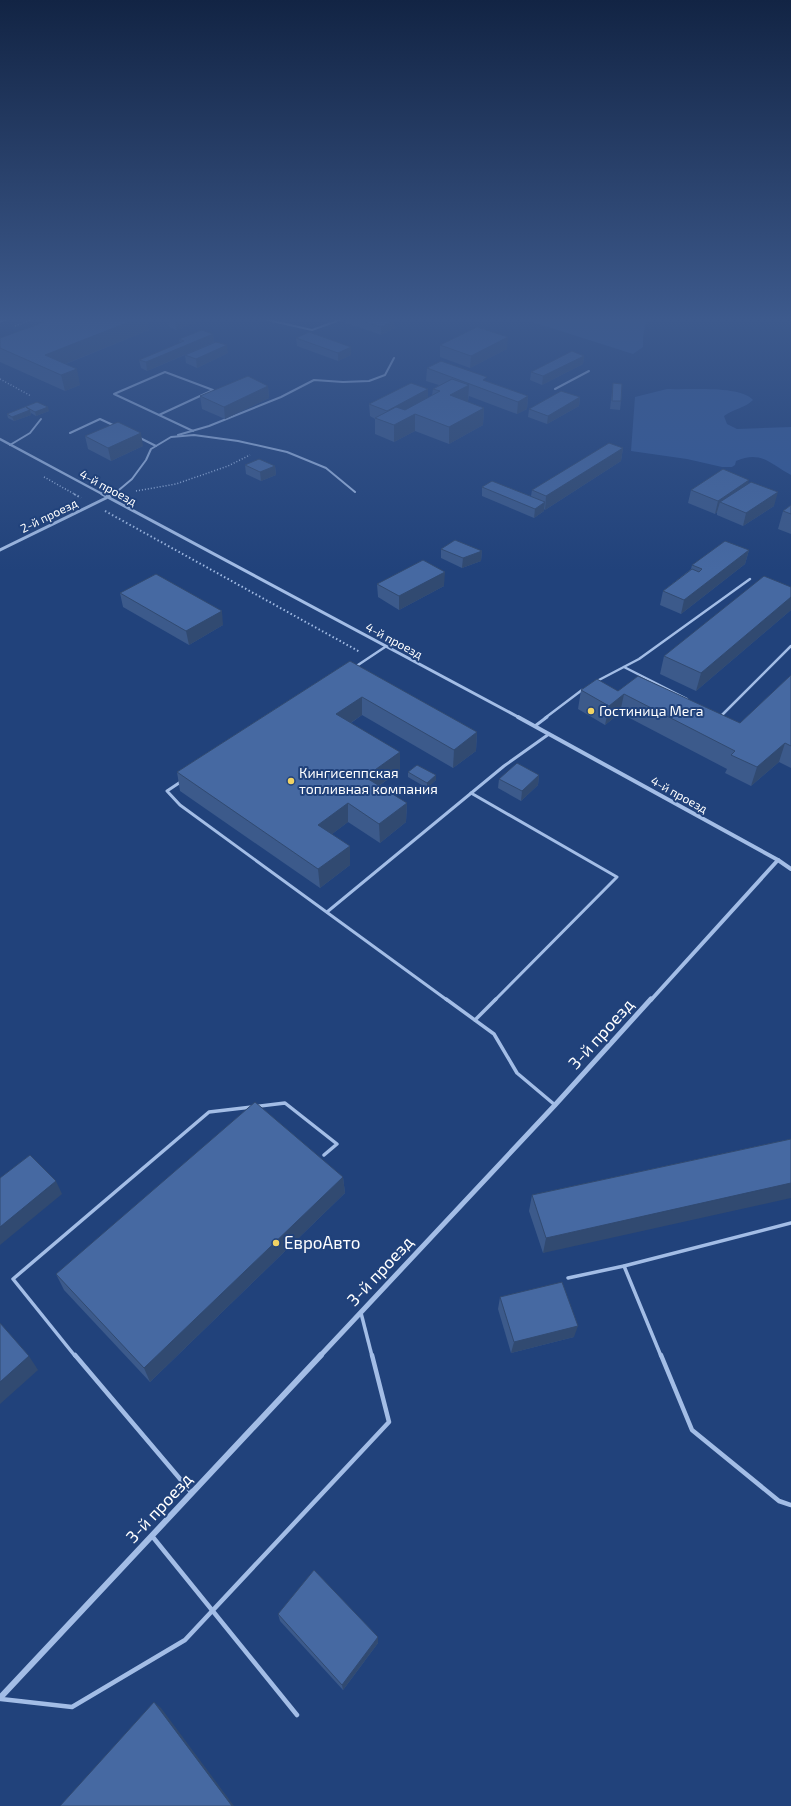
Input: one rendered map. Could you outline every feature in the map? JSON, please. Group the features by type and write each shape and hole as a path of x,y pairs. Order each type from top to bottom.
{"street":[{"name":"4-й проезд","path":"0,440 535,726 778,860 791,869"},
{"name":"2-й проезд","path":"0,550 106,498"},
{"name":"3-й проезд","path":"0,1698 555,1105 778,860"}],"lane":[{"path":"132,402 193,431"},
{"path":"159,415 185,402"},
{"path":"106,498 116,494 132,479 146,460 151,449 171,437 209,426 268,402"},
{"path":"10,445 30,433 41,419"},
{"path":"70,433 100,419 121,429"},
{"path":"171,437 194,435 238,441 287,452 326,468 355,492"},
{"path":"135,436 156,446"},
{"path":"596,682 639,659 750,579"},
{"path":"714,712 721,716 791,646"},
{"path":"353,668 385,647"},
{"path":"624,667 693,702"},
{"path":"535,726 583,690"},
{"path":"327,912 504,766 549,734"},
{"path":"186,778 167,791 180,805 494,1034 517,1073 555,1105"},
{"path":"471,793 617,877 475,1020"},
{"path":"192,1492 84,1367 13,1279 209,1112 285,1102 337,1144 324,1154"},
{"path":"568,1278 624,1266 791,1223"},
{"path":"624,1266 692,1430 779,1501 791,1505"},
{"path":"0,1698 72,1706 185,1640 212,1612 389,1422 361,1313"},
{"path":"152,1536 212,1612 297,1715"}],"path":[{"path":"116,494 176,484 228,466 265,447"},
{"path":"40,474 370,658"}],"shaded area":[{"path":"635,402 750,402 724,416 727,424 737,429 791,427 791,475 771,463 759,458 745,458 736,461 735,465 732,467 722,467 687,459 631,451"}],"building":[{"path":"36,402 48,407 35,412 26,407 30,410 12,417 7,414"},
{"path":"214,402 234,402 224,407"},
{"path":"372,402 403,402 387,411 369,404"},
{"path":"419,402 469,402 484,408 449,427 415,414 394,425 375,418 396,407 405,410"},
{"path":"541,402 571,402 548,416 529,409"},
{"path":"118,422 141,433 108,448 85,436"},
{"path":"609,443 623,448 546,496 532,490"},
{"path":"259,459 275,466 260,472 245,465"},
{"path":"723,469 749,480 718,501 691,490"},
{"path":"492,481 545,502 535,509 482,487"},
{"path":"751,482 778,492 746,513 720,502"},
{"path":"791,505 791,514 783,511"},
{"path":"455,540 482,551 463,558 441,549"},
{"path":"725,541 749,550 684,600 663,591 692,569 699,572 702,569 692,565"},
{"path":"423,560 445,572 399,596 377,584"},
{"path":"156,574 222,611 186,631 120,593"},
{"path":"764,576 791,587 791,597 701,673 664,656"},
{"name":"Кингисеппская топливная компания","path":"350,661 477,732 454,750 362,697 336,714 400,752 365,777 407,803 379,824 348,803 318,825 350,846 318,869 177,772"},
{"path":"791,675 791,746 785,743 757,767 731,755 735,751 624,694 609,706 581,690 597,679 618,691 638,676 740,723"},
{"path":"517,763 539,775 522,791 499,779"},
{"path":"417,765 436,775 427,783 408,772"},
{"path":"255,1102 343,1177 144,1368 56,1274"},
{"path":"791,1139 791,1183 546,1238 532,1195"},
{"path":"30,1155 56,1181 0,1227 0,1178"},
{"path":"562,1282 578,1326 514,1342 500,1297"},
{"path":"0,1323 29,1356 0,1382"},
{"path":"314,1570 378,1637 342,1685 278,1614"},
{"path":"154,1702 232,1806 60,1806"}],"place":[{"name":"Гостиница Мега","path":"591,711"},
{"name":"Кингисеппская топливная компания","path":"291,781"},
{"name":"ЕвроАвто","path":"276,1243"}]}
